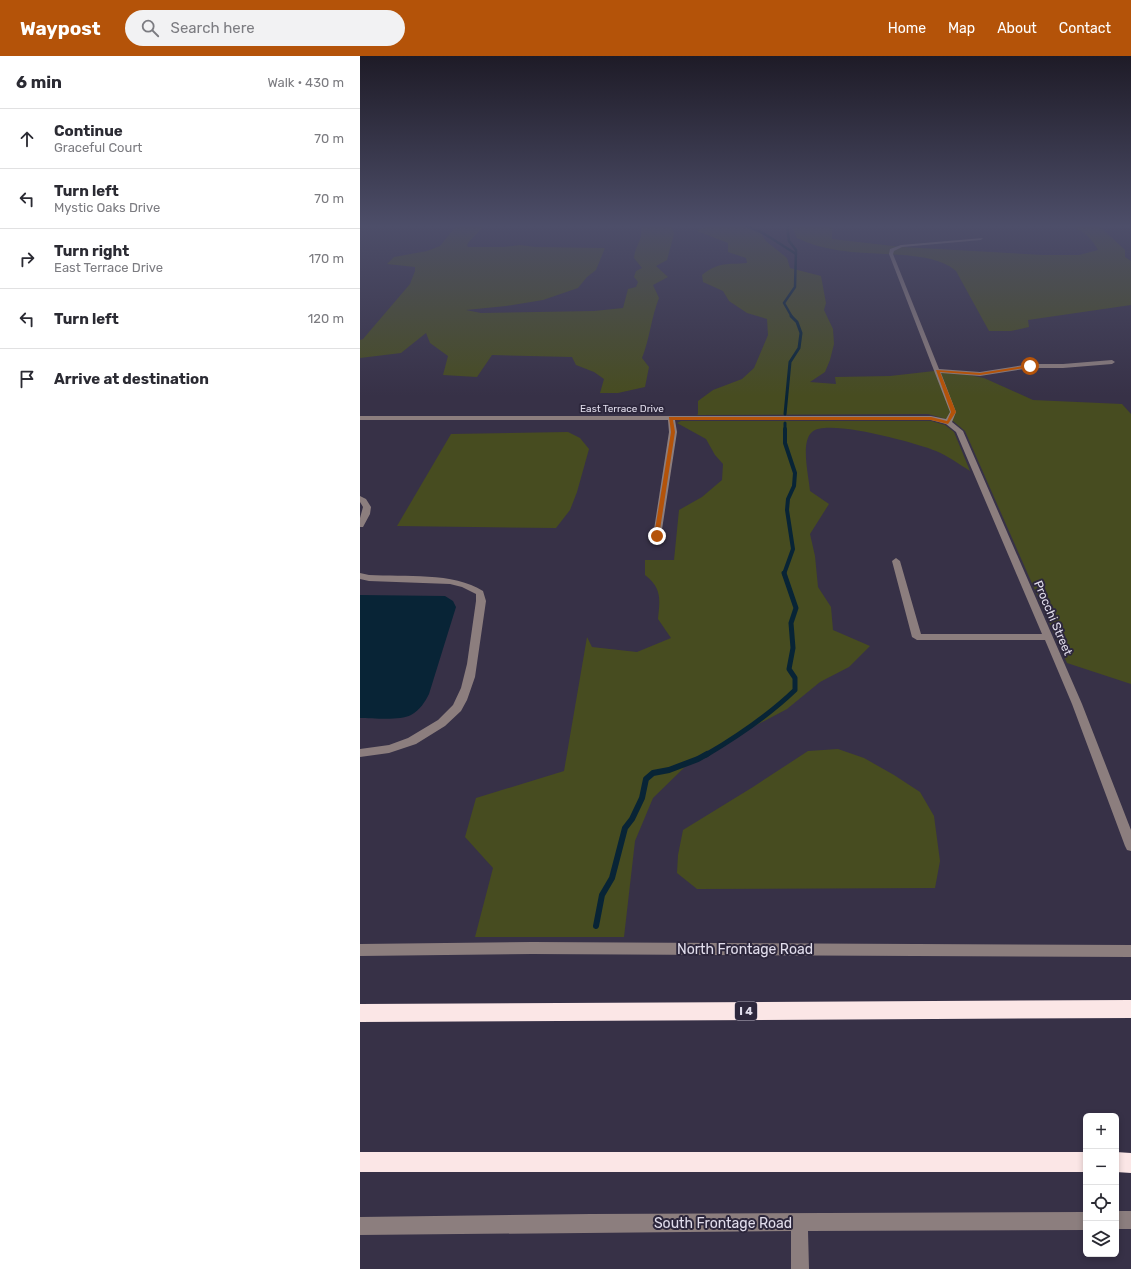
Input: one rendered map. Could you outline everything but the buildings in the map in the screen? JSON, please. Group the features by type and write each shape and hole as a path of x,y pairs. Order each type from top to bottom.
{"highway":[{"name":"I 4","path":"360,1013 1131,1009"},
{"path":"360,1162 1083,1162"},
{"path":"1119,1162 1131,1162"}],"street":[{"path":"901,283 954,412 948,422"},
{"path":"938,371 980,374 1030,366 1063,366 1112,362"},
{"name":"East Terrace Drive","path":"360,418 931,418 948,422"},
{"path":"657,536 673,432 671,418"},
{"name":"Procchi Street","path":"948,422 959,431 1077,704 1131,846"},
{"path":"360,498 367,504 368,509 360,525"},
{"path":"896,561 917,637 1048,637"},
{"path":"360,576 370,578 450,581 473,588 480,593 481,601 469,678 461,701 452,714 424,734 407,743 392,748 360,753"},
{"name":"North Frontage Road","path":"360,950 548,948 1131,951"},
{"path":"1119,1220 1131,1220"},
{"name":"South Frontage Road","path":"360,1226 591,1223 1083,1221"},
{"path":"799,1223 800,1269"}],"green space":[{"path":"411,283 582,283 578,288 543,300 466,310 481,313 594,311 623,308 628,289 636,287 638,283 657,283 653,285 659,298 642,358 649,367 645,387 618,393 600,393 604,379 594,372 576,365 572,357 492,355 477,377 443,375 448,356 430,343 426,333 401,353 360,358 360,340 363,339"},
{"path":"704,283 822,283 826,303 824,310 833,329 834,344 825,372 810,382 836,384 835,377 890,376 943,370 984,378 1033,400 1122,404 1131,414 1131,684 1067,663 965,431 953,421 928,414 697,415 698,401 713,390 742,379 754,368 768,335 767,319 747,313 729,301 723,291"},
{"path":"962,283 1131,283 1131,305 1028,320 1029,327 1011,331 989,331"},
{"path":"681,421 931,421 945,425 954,432 970,471 936,451 872,433 835,428 821,428 812,432 806,443 810,491 829,504 810,534 815,556 818,587 831,607 833,630 870,646 849,667 820,682 787,709 694,758 653,798 635,841 624,937 475,937 493,868 465,837 476,798 564,771 587,637 592,647 637,652 671,638 658,619 659,594 651,580 645,575 645,560 674,560 679,510 702,497 722,480 723,464 715,455 706,439 677,423"},
{"path":"568,432 580,438 589,449 577,492 570,510 556,528 397,526 451,434"},
{"path":"838,749 864,758 920,792 934,816 940,861 935,888 697,889 677,873 678,855 683,830 808,751"}],"water":[{"path":"360,595 445,596 453,601 456,607 429,694 422,706 411,715 393,719 360,718"}],"waterway":[{"path":"792,317 784,303 795,287 795,283"},
{"path":"785,414 790,362 799,348 801,333 797,322 792,317"},
{"path":"784,574 793,549 787,510 788,499 794,486 795,473 785,443 785,423"},
{"path":"706,755 752,725 795,690 795,678 789,669 793,648 791,623 796,608 784,574"},
{"path":"596,926 602,895 612,878 625,828 632,819 642,798 646,779 653,773 669,770 707,754"}],"route":[{"path":"657,536 673,432 671,418 931,418 948,422 954,412 938,371 980,374 1030,366"}]}
